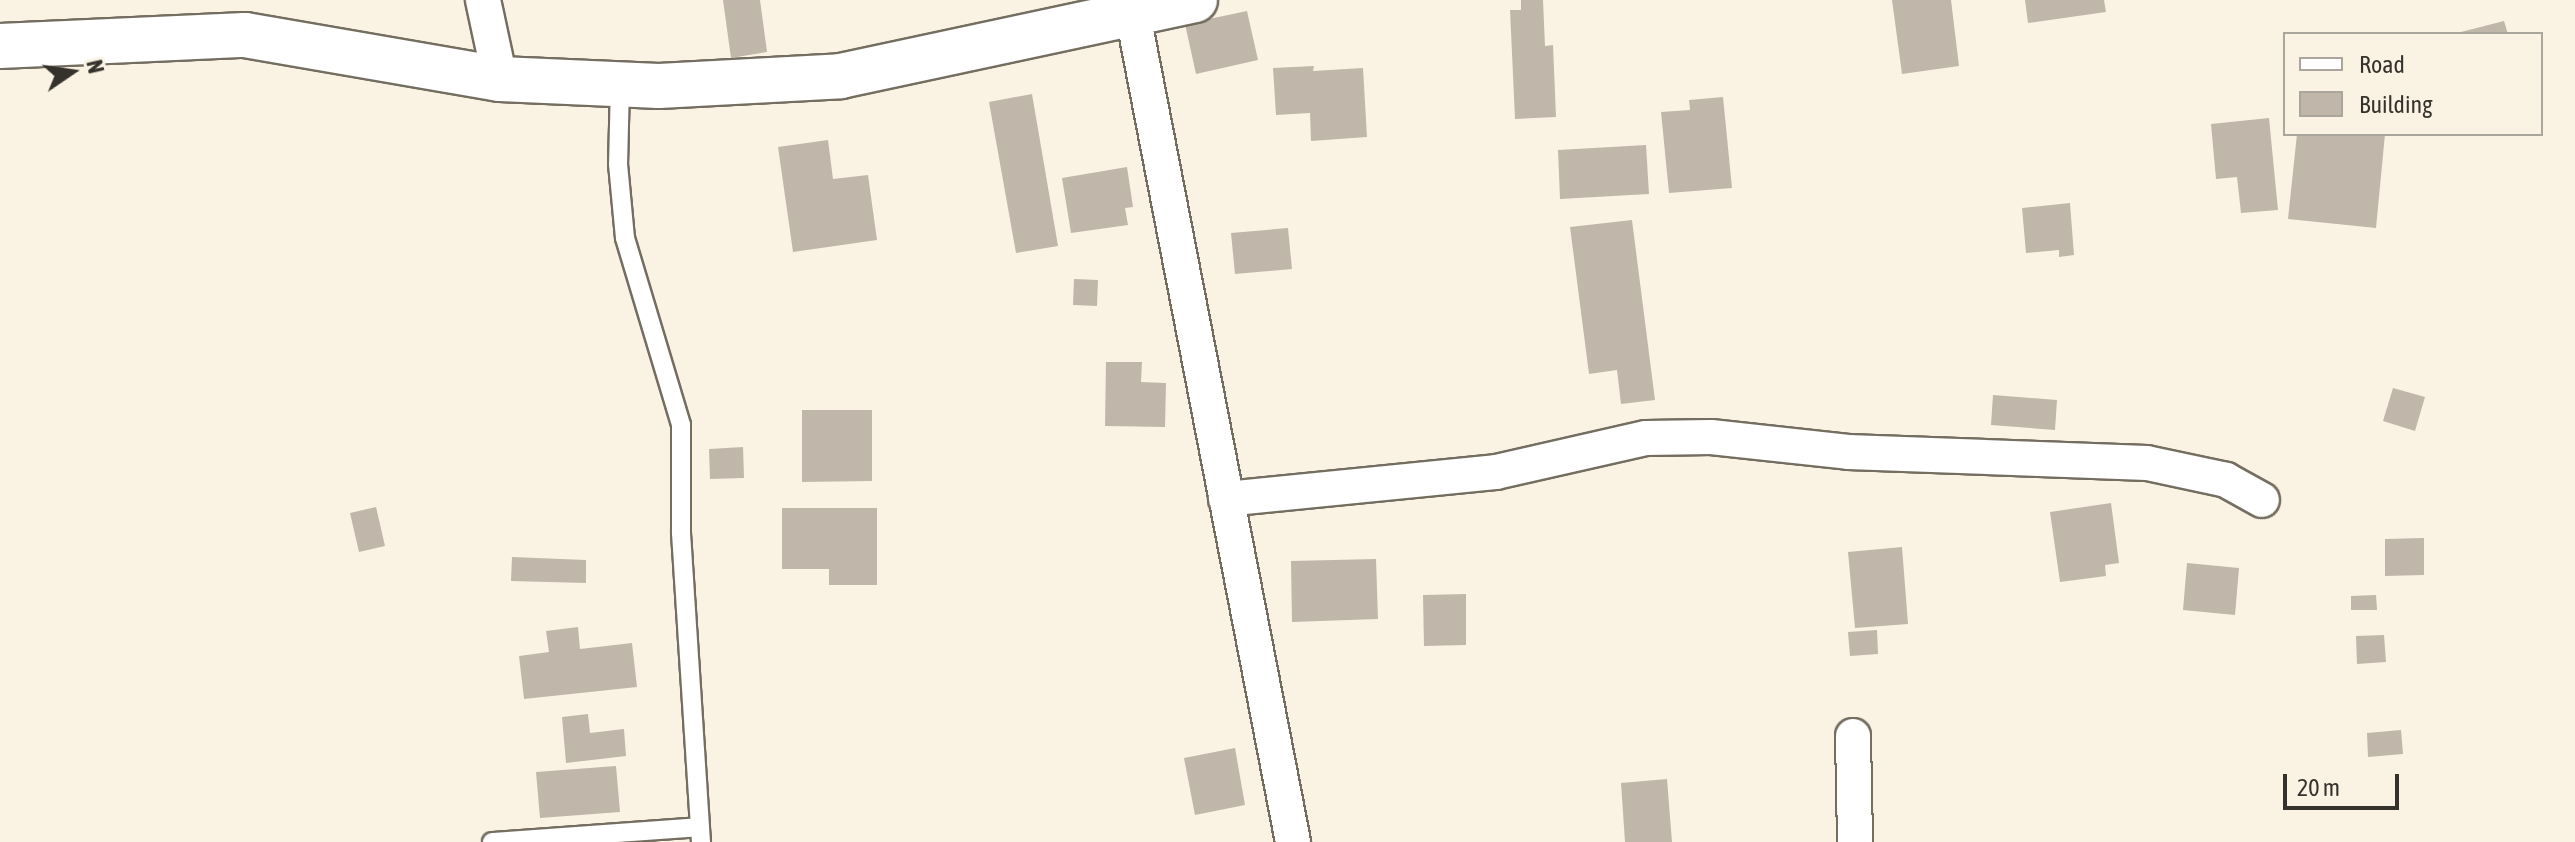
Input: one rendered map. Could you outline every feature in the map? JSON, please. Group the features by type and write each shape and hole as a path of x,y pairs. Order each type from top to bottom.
{"street":[{"path":"483,0 500,79"},
{"path":"0,46 245,35 500,79 620,84 841,76 1131,7 1195,0"},
{"path":"1131,7 1293,842"},
{"path":"1226,499 1480,474 1646,438 1711,437 1848,452 2147,463 2226,480 2262,500"},
{"path":"1853,736 1855,842"}],"lane":[{"path":"492,842 700,835 681,533 681,425 625,238 618,164 620,84"}],"building":[{"path":"723,0 760,0 767,52 731,58"},
{"path":"1521,0 1543,0 1545,46 1553,45 1556,117 1515,119 1510,10 1521,10"},
{"path":"1892,0 1951,0 1959,66 1902,74"},
{"path":"2025,0 2104,0 2106,12 2028,23"},
{"path":"1247,11 1258,60 1196,74 1185,24"},
{"path":"2504,21 2507,32 2461,32"},
{"path":"1314,66 1313,71 1363,68 1367,137 1311,141 1310,113 1276,115 1273,68"},
{"path":"1032,94 1058,246 1016,253 989,102"},
{"path":"1723,97 1732,188 1669,193 1661,112 1690,110 1689,100"},
{"path":"2269,118 2278,210 2241,213 2237,177 2216,179 2211,124"},
{"path":"2297,136 2385,136 2376,228 2288,219"},
{"path":"828,140 833,179 868,175 877,240 793,252 778,147"},
{"path":"1646,145 1649,194 1560,199 1558,150"},
{"path":"1127,167 1133,207 1125,208 1128,225 1071,233 1062,178"},
{"path":"2070,203 2074,255 2059,257 2059,250 2026,253 2022,208"},
{"path":"1632,220 1655,400 1621,404 1617,370 1589,374 1570,227"},
{"path":"1288,228 1292,269 1235,274 1231,233"},
{"path":"1074,279 1098,280 1097,306 1073,305"},
{"path":"1106,362 1142,362 1141,382 1166,383 1165,427 1105,426"},
{"path":"2393,388 2425,397 2415,431 2383,421"},
{"path":"1993,395 2057,400 2055,430 1991,425"},
{"path":"802,410 872,410 872,481 802,482"},
{"path":"743,447 744,478 710,479 709,449"},
{"path":"2111,503 2119,563 2105,565 2106,576 2060,582 2050,512"},
{"path":"376,507 385,546 359,552 350,513"},
{"path":"782,508 877,508 877,585 829,585 829,569 782,569"},
{"path":"2424,538 2424,575 2385,576 2385,539"},
{"path":"1902,547 1908,624 1855,628 1848,552"},
{"path":"512,557 586,560 586,583 511,581"},
{"path":"1376,559 1378,619 1292,622 1291,561"},
{"path":"2187,563 2239,568 2235,615 2183,610"},
{"path":"1466,594 1466,645 1424,646 1423,595"},
{"path":"2376,595 2377,610 2351,610 2351,596"},
{"path":"578,627 580,649 632,643 637,687 524,699 519,656 549,652 546,631"},
{"path":"1877,630 1878,654 1850,656 1848,632"},
{"path":"2384,635 2386,662 2357,664 2356,636"},
{"path":"588,714 590,733 624,729 626,756 566,763 562,717"},
{"path":"2401,730 2403,754 2368,757 2367,733"},
{"path":"1235,748 1245,805 1195,815 1184,758"},
{"path":"616,766 620,812 540,818 536,772"},
{"path":"1667,779 1672,842 1625,842 1621,783"}]}
